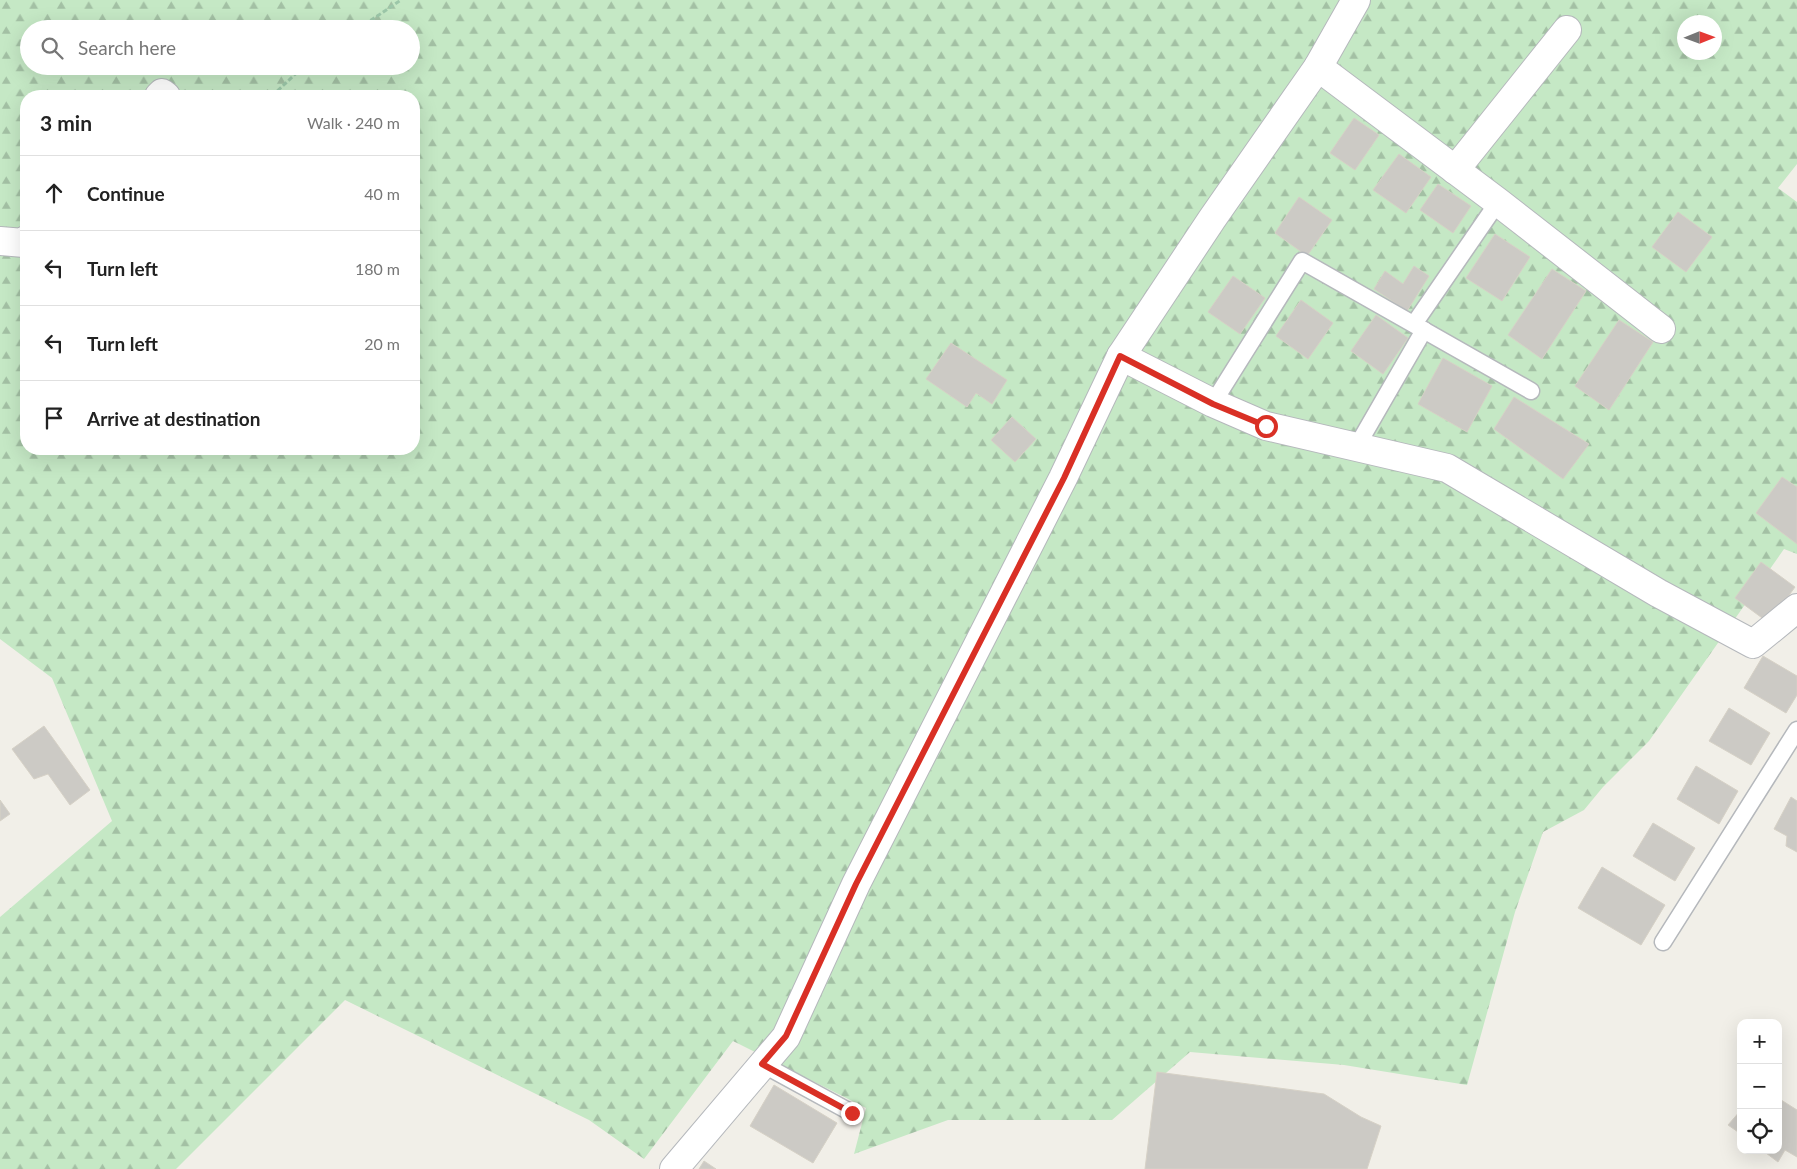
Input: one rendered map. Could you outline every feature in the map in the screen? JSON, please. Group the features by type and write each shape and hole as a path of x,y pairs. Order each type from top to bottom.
{"street":[{"path":"674,1169 786,1036 856,884 1064,478 1120,356 1212,219 1318,67 1356,0"},
{"path":"1455,170 1567,30"},
{"path":"1318,67 1498,202 1661,329"},
{"path":"0,241 20,243"},
{"path":"1120,356 1213,404 1266,426 1447,468 1658,594 1753,644 1797,608"}],"lane":[{"path":"1357,446 1419,327 1498,202"},
{"path":"1213,404 1302,261 1531,391"},
{"path":"1663,942 1797,730"},
{"path":"762,1064 852,1113"}],"path":[{"path":"371,20 400,0"},
{"path":"278,90 294,75"}],"green space":[{"path":"0,0 1797,0 1797,164 1778,188 1797,202 1797,554 1784,549 1649,741 1603,787 1584,810 1543,832 1515,912 1467,1085 1344,1065 1190,1052 1112,1120 948,1120 854,1154 866,1108 733,1041 644,1159 589,1120 345,1000 176,1169 0,1169 0,917 112,821 52,678 0,639"}],"building":[{"path":"1354,118 1379,135 1355,170 1330,153"},
{"path":"1399,154 1431,177 1406,213 1373,190"},
{"path":"1438,184 1471,206 1453,233 1420,210"},
{"path":"1299,197 1332,220 1307,256 1275,233"},
{"path":"1678,212 1712,237 1686,272 1652,247"},
{"path":"1495,234 1530,257 1502,301 1466,278"},
{"path":"1414,266 1429,276 1407,311 1374,289 1385,271 1403,284"},
{"path":"1552,269 1586,291 1542,359 1508,335"},
{"path":"1233,276 1265,298 1240,334 1208,312"},
{"path":"1301,300 1333,323 1308,359 1276,336"},
{"path":"1376,315 1408,338 1383,374 1351,351"},
{"path":"1619,320 1653,342 1609,410 1575,386"},
{"path":"951,343 1007,380 992,404 976,393 967,407 926,379"},
{"path":"1443,358 1492,386 1467,432 1418,404"},
{"path":"1514,397 1589,444 1563,479 1494,429"},
{"path":"1012,417 1036,439 1015,462 991,440"},
{"path":"1782,477 1797,487 1797,544 1756,513"},
{"path":"1761,562 1795,587 1769,623 1735,598"},
{"path":"1763,656 1797,676 1797,695 1786,713 1744,688"},
{"path":"1729,708 1770,733 1751,765 1709,741"},
{"path":"44,726 90,790 70,805 48,774 34,779 12,749"},
{"path":"1696,766 1738,791 1719,824 1677,799"},
{"path":"1791,797 1797,801 1797,852 1786,846 1787,836 1774,829"},
{"path":"0,800 10,814 0,821"},
{"path":"1653,823 1695,848 1675,881 1633,856"},
{"path":"1602,867 1665,905 1641,945 1578,908"},
{"path":"1157,1072 1324,1094 1361,1117 1381,1126 1367,1169 1145,1169"},
{"path":"774,1085 837,1123 813,1163 750,1126"},
{"path":"1782,1101 1797,1110 1797,1157 1785,1150 1778,1162 1767,1154 1782,1154"},
{"path":"1737,1115 1737,1131 1728,1125"},
{"path":"704,1161 716,1169 699,1169"}],"route":[{"path":"852,1113 762,1064 786,1036 856,884 1064,478 1120,356 1213,404 1266,426"}]}
